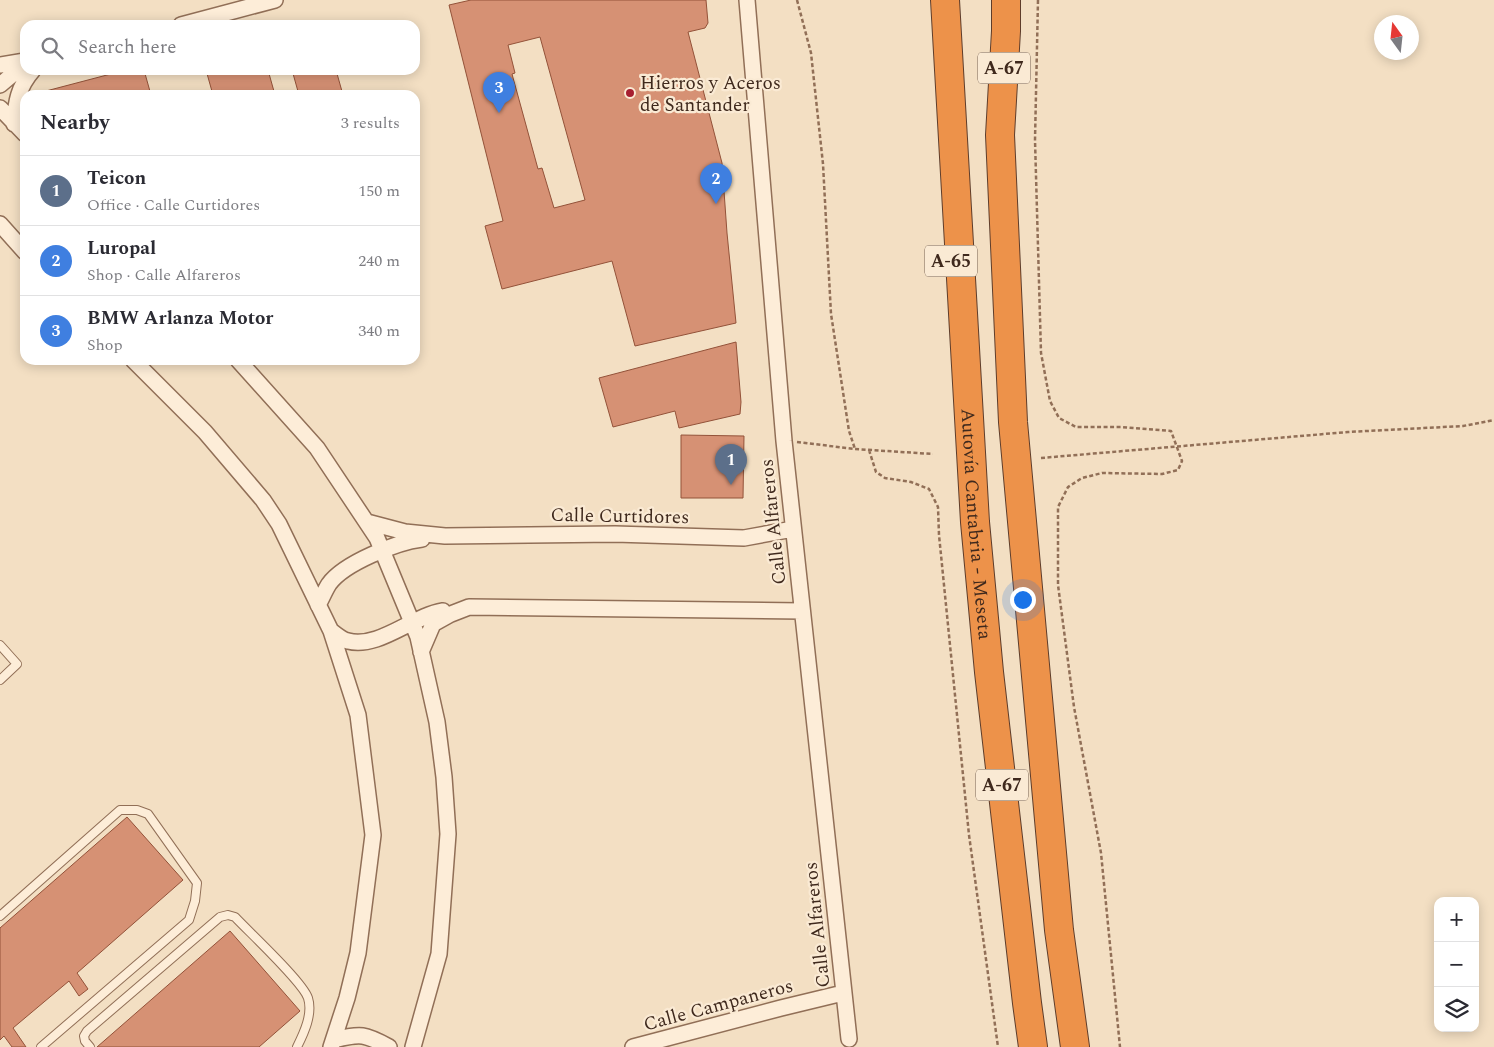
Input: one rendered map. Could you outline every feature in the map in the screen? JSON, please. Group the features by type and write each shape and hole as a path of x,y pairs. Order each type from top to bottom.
{"highway":[{"name":"A-65","path":"928,0 975,522"},
{"name":"Autovía Cantabria - Meseta","path":"945,0 975,522 991,692 1026,1003 1033,1047"},
{"path":"990,0 992,72 1000,135"},
{"name":"A-67","path":"1006,0 1000,135 1013,422 1058,930 1075,1047"}],"street":[{"path":"194,20 235,5 275,0"},
{"name":"Calle Alfareros","path":"746,0 784,441 849,1039"},
{"path":"0,65 20,62"},
{"path":"0,85 20,70"},
{"path":"20,90 29,75"},
{"path":"20,91 17,97 20,129"},
{"path":"0,108 20,129"},
{"path":"0,224 20,246"},
{"path":"138,365 205,432 263,500 279,524 331,631 358,715 373,835 358,953 348,998 333,1044"},
{"path":"242,365 317,448 377,538 412,622 421,652 437,722 448,834 439,954 413,1047"},
{"name":"Calle Curtidores","path":"366,522 405,532 446,536 615,534 744,538 793,529"},
{"name":"Calle Curtidores","path":"318,605 330,583 349,568 382,550 405,541 446,536"},
{"path":"331,631 347,641 362,642 375,640 437,612 469,607 802,612"},
{"path":"421,652 433,624 469,607"},
{"name":"Calle Campaneros","path":"633,1047 843,993"},
{"path":"333,1044 354,1035 369,1036 389,1047"}],"lane":[{"path":"0,645 17,664 0,680"},
{"path":"0,916 120,810 137,810 148,814 197,883 195,901 189,920 40,1047"},
{"path":"90,1047 85,1041 84,1036 87,1031 220,917 228,915 234,917 241,924 298,983 308,997 309,1017 297,1047"}],"path":[{"path":"797,0 811,53 823,164 831,314 849,431 854,449"},
{"path":"1038,0 1035,159 1041,353 1050,401 1059,418 1076,427 1121,427 1170,431 1182,461 1178,470 1162,474 1102,473 1082,478 1068,487 1058,507 1058,585 1074,707 1101,853 1120,1047"},
{"path":"1041,458 1348,432 1463,426 1494,420"},
{"path":"784,441 854,449 933,454"},
{"path":"869,450 876,472 886,478 911,482 930,489 938,507 939,535 970,836 998,1047"}],"building":[{"path":"471,0 706,0 708,23 705,28 688,32 722,163 736,323 635,346 612,261 502,289 485,226 503,221 449,5","holes":["540,37 585,200 554,208 542,168 538,169 512,74 515,73 508,45"]},
{"path":"107,75 145,75 150,90 50,90"},
{"path":"207,75 269,75 274,90 212,90"},
{"path":"293,75 337,75 342,90 298,90"},
{"path":"736,342 741,402 740,414 679,428 675,411 613,427 599,378"},
{"path":"681,435 744,436 743,498 681,498"},
{"path":"127,817 183,880 77,973 88,989 79,996 69,981 13,1028 26,1047 12,1047 4,1036 0,1040 0,928"},
{"path":"230,931 300,1011 259,1047 97,1047"}],"place":[{"name":"Hierros y Aceros de Santander","path":"630,93"},
{"name":"BMW Arlanza Motor","path":"499,113"},
{"name":"Luropal","path":"716,204"},
{"name":"Teicon","path":"731,485"}]}
